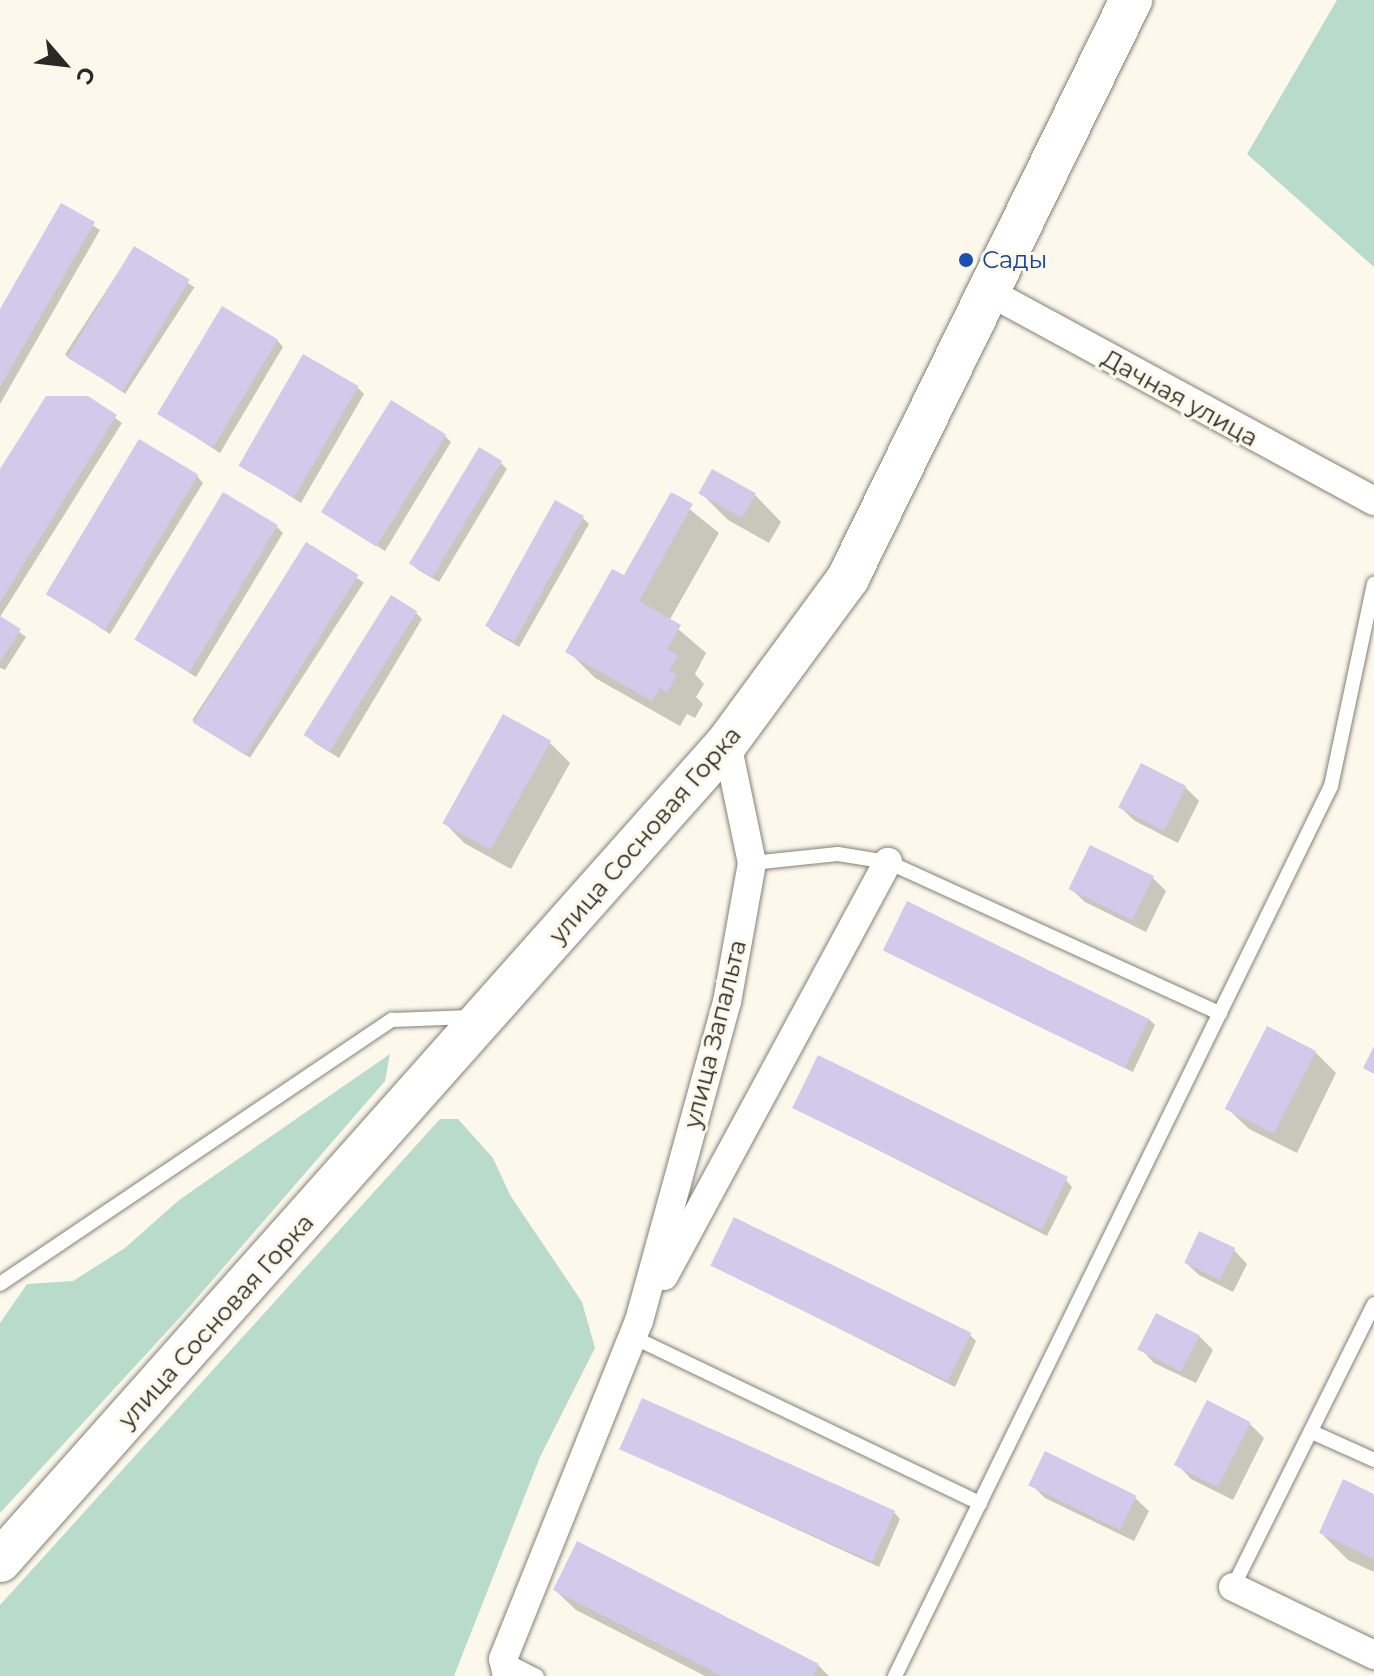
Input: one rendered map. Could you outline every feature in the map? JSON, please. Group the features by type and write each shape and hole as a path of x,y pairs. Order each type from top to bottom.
{"main road":[{"name":"улица Сосновая Горка","path":"0,1561 488,1016 727,743 848,578 1131,0"}],"street":[{"name":"Дачная улица","path":"989,292 1374,501"},
{"name":"улица Запальта","path":"505,1668 636,1329 727,1002 752,863 727,743"},
{"name":"улица Запальта","path":"636,1329 888,862"},
{"path":"1233,1587 1374,1655"}],"lane":[{"path":"895,1676 1331,786 1374,584"},
{"path":"752,863 838,854 888,862 1220,1013"},
{"path":"0,1284 392,1020 488,1016"},
{"path":"1233,1587 1374,1304"},
{"path":"636,1329 980,1503"},
{"path":"1312,1432 1374,1460"},
{"path":"505,1668 537,1676"}],"green space":[{"path":"1337,0 1374,0 1374,267 1247,154"},
{"path":"390,1054 385,1081 184,1313 0,1513 0,1323 27,1284 73,1281 125,1248 179,1200"},
{"path":"440,1119 458,1119 493,1158 510,1195 582,1302 595,1348 540,1457 454,1676 0,1676 0,1605"}],"building":[{"path":"61,203 95,222 0,387 0,309"},
{"path":"134,246 190,279 123,391 67,357"},
{"path":"222,306 278,339 213,447 157,414"},
{"path":"303,354 358,386 294,498 238,466"},
{"path":"46,396 88,396 117,415 0,602 0,469"},
{"path":"391,400 446,434 376,546 321,512"},
{"path":"139,439 198,475 105,630 46,594"},
{"path":"479,447 502,461 432,577 409,564"},
{"path":"712,469 756,493 742,518 698,493"},
{"path":"223,492 278,525 189,672 134,639"},
{"path":"671,492 693,504 639,601 681,625 667,649 678,655 669,671 677,675 667,693 660,688 652,701 565,652 612,569 624,575"},
{"path":"555,500 584,516 514,642 485,626"},
{"path":"306,542 359,575 246,755 193,723"},
{"path":"391,595 417,611 330,751 304,735"},
{"path":"0,616 21,629 0,662"},
{"path":"503,714 551,741 491,850 442,823"},
{"path":"1141,763 1186,786 1164,831 1118,808"},
{"path":"1090,845 1154,876 1132,920 1069,889"},
{"path":"907,901 1149,1019 1125,1068 883,950"},
{"path":"1267,1026 1316,1051 1274,1134 1225,1109"},
{"path":"1374,1046 1374,1074 1363,1068"},
{"path":"818,1055 1068,1177 1042,1230 792,1108"},
{"path":"734,1217 971,1333 948,1381 710,1266"},
{"path":"1199,1231 1235,1248 1220,1280 1184,1263"},
{"path":"1156,1313 1200,1335 1181,1372 1137,1350"},
{"path":"642,1398 895,1511 872,1562 619,1449"},
{"path":"1207,1400 1251,1422 1218,1487 1174,1465"},
{"path":"1045,1451 1137,1496 1120,1530 1028,1485"},
{"path":"1343,1479 1374,1494 1374,1559 1319,1533"},
{"path":"577,1541 819,1664 813,1676 722,1676 553,1590"}],"place":[{"name":"Сады","path":"966,260"}]}
